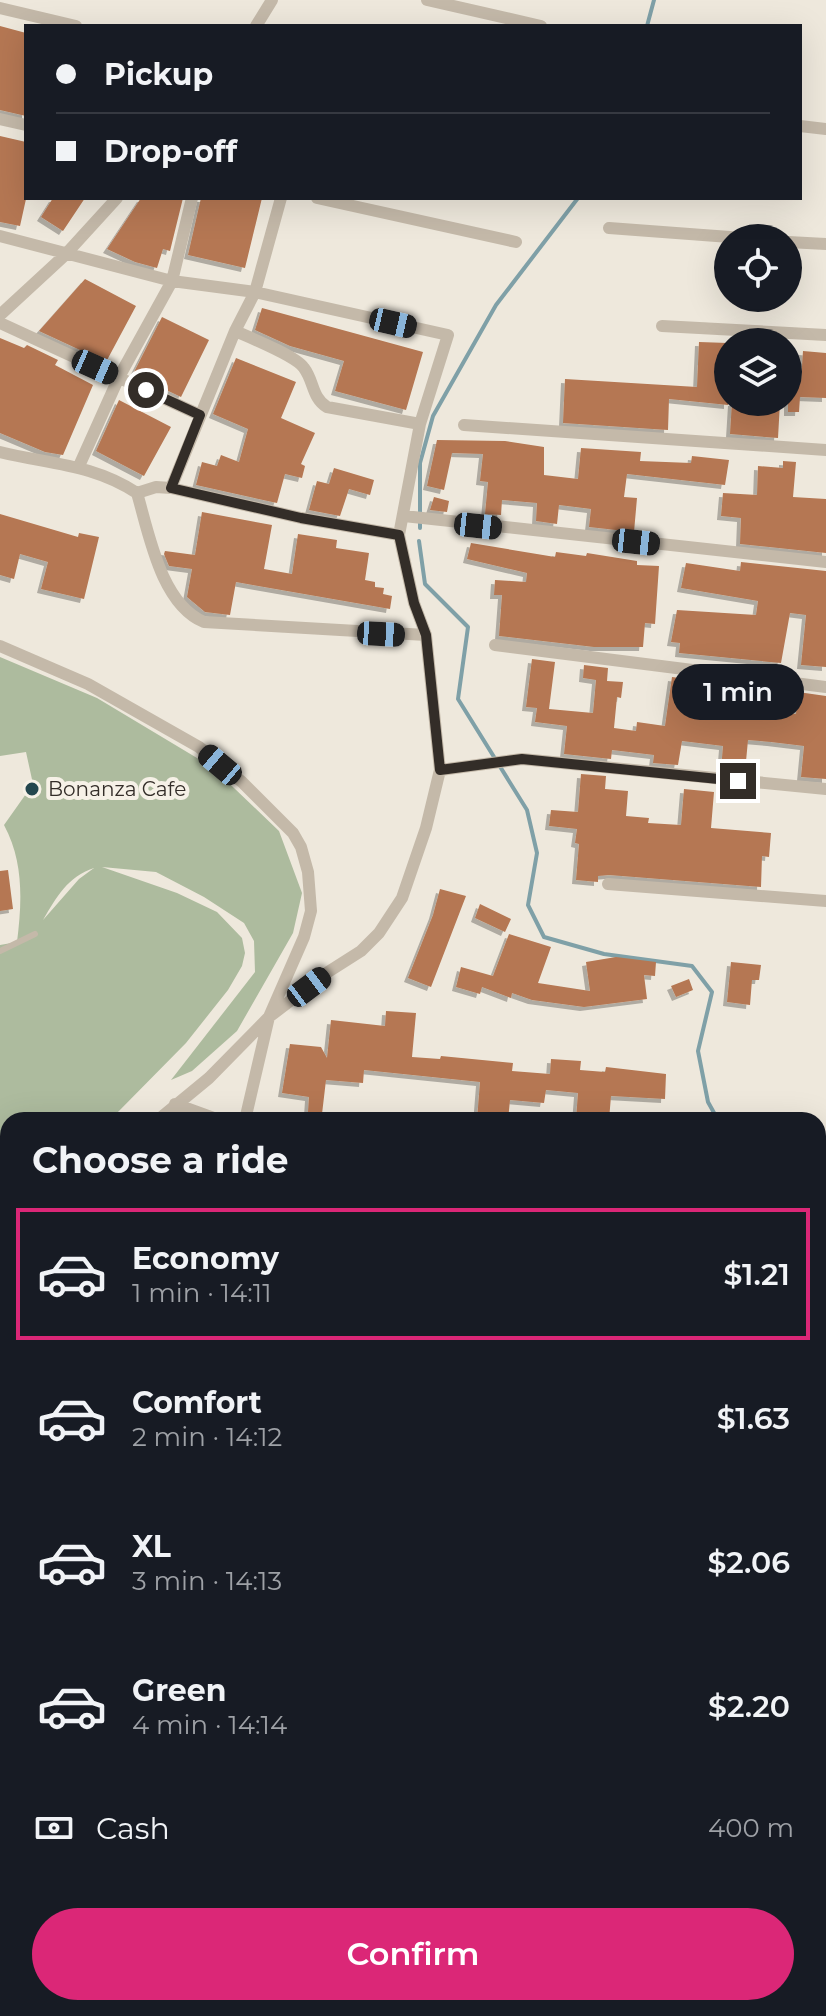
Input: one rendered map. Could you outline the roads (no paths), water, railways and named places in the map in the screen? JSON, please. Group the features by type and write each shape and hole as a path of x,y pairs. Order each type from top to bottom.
{"street":[{"path":"257,24 272,0"},
{"path":"427,0 532,24"},
{"path":"0,8 68,24"},
{"path":"0,119 24,125"},
{"path":"802,126 826,129"},
{"path":"0,315 65,255 115,200"},
{"path":"79,466 119,377 172,281 192,200"},
{"path":"171,488 235,331 255,292 280,200"},
{"path":"326,200 516,242"},
{"path":"609,228 714,236"},
{"path":"0,236 172,281 255,292 448,335 420,424 399,535 414,603 426,635 440,770 426,828 402,898 379,933 361,951 269,1017 209,1078 166,1112"},
{"path":"802,243 826,244"},
{"path":"0,323 200,415"},
{"path":"662,326 826,335"},
{"path":"235,331 296,359 305,368 317,398 327,407 420,424"},
{"path":"464,425 826,450"},
{"path":"0,452 79,466 118,481 137,493 155,557 180,608 192,617 204,622 426,635"},
{"path":"137,493 156,487 171,488 301,518 399,535"},
{"path":"404,516 826,562"},
{"path":"495,645 826,687"},
{"path":"0,646 88,684 199,747 242,782 293,833 308,872 311,911 304,937 269,1017 247,1112"},
{"path":"440,770 522,759 826,789"},
{"path":"608,884 826,901"},
{"path":"175,1104 197,1112"}],"lane":[{"path":"0,951 35,934"}],"waterway":[{"path":"648,24 654,0"},
{"path":"420,528 420,463 433,416 496,305 576,200"},
{"path":"419,541 425,584 468,627 458,699 527,810 537,853 528,905 544,937 604,954 692,966 712,992 698,1051 708,1102 714,1112"}],"place":[{"name":"Bonanza Cafe","path":"32,789"}]}
